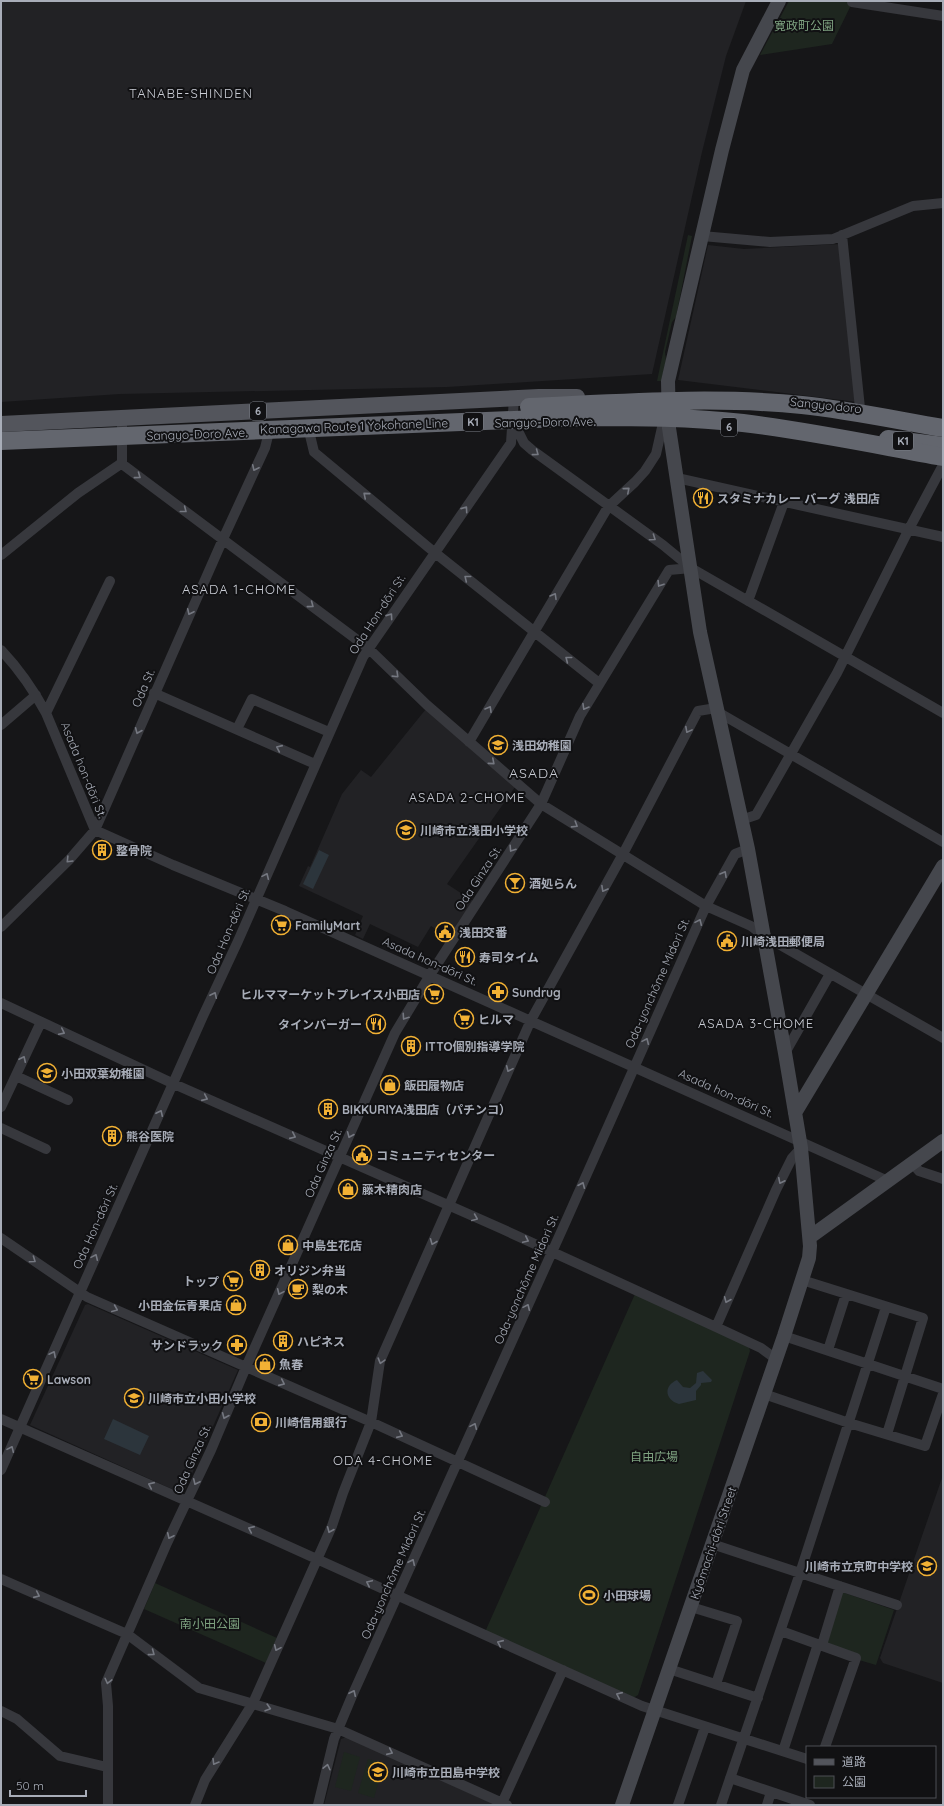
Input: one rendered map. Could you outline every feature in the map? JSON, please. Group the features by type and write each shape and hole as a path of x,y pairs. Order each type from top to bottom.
{"highway":[{"path":"708,400 802,411 943,433"},
{"name":"Kanagawa Route 1 Yokohane Line","path":"1,429 669,401 746,402 803,406 943,428"},
{"name":"Kanagawa Route 1 Yokohane Line","path":"1,443 578,417 671,417 742,423 798,431 943,456"},
{"name":"K1","path":"711,426 773,426 943,446"}],"main road":[{"name":"Sangyo-Doro Ave.","path":"1,424 539,397 668,398 708,400"},
{"name":"Sangyo doro","path":"708,400 801,401 860,408 943,421"},
{"name":"Sangyo-Doro Ave.","path":"1,443 122,430 269,432 586,420 666,423 798,433 943,456"}],"street":[{"name":"Kyōmachi-dōri Street","path":"622,1805 784,1336 809,1258 810,1237 800,1144 785,1053 748,849 716,710 700,632 677,478 666,423 668,381 722,150 743,70 779,1"},
{"path":"852,2 943,16"},
{"path":"702,236 770,242 833,239 914,206 943,203"},
{"path":"842,235 860,408"},
{"name":"Oda Hon-dōri St.","path":"1,1470 368,648 511,443 514,422 514,398"},
{"path":"514,422 524,442 532,450 608,507 663,545 691,568 943,714"},
{"path":"469,742 608,507 645,471 656,454 666,423"},
{"path":"122,430 122,464"},
{"path":"310,431 314,452 434,552 599,683"},
{"name":"Oda St.","path":"1,927 69,860 95,830 154,693 265,448 269,432"},
{"path":"122,464 368,648 427,705 541,804 706,906 751,926 763,935 943,1038"},
{"path":"1,555 78,493 122,464"},
{"path":"742,820 756,816 837,673 909,529 943,465"},
{"path":"677,478 943,537"},
{"path":"748,601 784,502"},
{"name":"Oda Ginza St.","path":"108,1805 108,1706 106,1683 211,1450 246,1367 395,1033 541,804 580,716 669,570 691,568"},
{"path":"46,713 110,581"},
{"name":"Asada hon-dōri St.","path":"2,652 36,695 46,713 95,830 256,898 634,1066 800,1144 888,1181"},
{"path":"154,693 315,764"},
{"path":"1,725 36,695"},
{"path":"237,729 252,698 330,732"},
{"path":"195,1805 205,1780 253,1703 332,1526 343,1493 371,1422 380,1361 531,1020 623,854 698,711 716,710 943,842"},
{"name":"Oda-yonchōme Midori St.","path":"318,1805 334,1738 396,1596 552,1252 634,1066 706,906 735,854 748,849"},
{"path":"795,1113 943,866"},
{"path":"785,1053 830,974"},
{"path":"1,1003 174,1084 552,1252 716,1327 761,1348 776,1359"},
{"path":"1,1107 41,1022"},
{"path":"16,1076 68,1100"},
{"path":"1,1128 46,1149"},
{"path":"810,1237 943,1141"},
{"path":"716,1327 776,1190 800,1144"},
{"path":"912,1163 919,1171 943,1179"},
{"path":"2,1243 79,1293 458,1461 545,1502"},
{"path":"802,1280 923,1318 887,1434"},
{"path":"828,1350 846,1294"},
{"path":"721,1805 781,1631 886,1307"},
{"path":"784,1336 943,1389"},
{"path":"764,1394 849,1423 926,1446 943,1394"},
{"path":"1,1419 655,1711 806,1758"},
{"path":"712,1544 897,1604"},
{"path":"1,1579 127,1634 199,1688 338,1729 505,1804 563,1670"},
{"path":"783,1751 840,1586"},
{"path":"691,1606 737,1621 716,1684"},
{"path":"781,1631 856,1658 825,1746"},
{"path":"669,1669 758,1698"},
{"path":"1,1711 17,1719 60,1756 107,1767"},
{"path":"678,1805 705,1726"},
{"path":"730,1778 810,1805"},
{"path":"767,1805 771,1792"}],"shaded area":[{"path":"1,1 746,1 726,56 702,152 652,374 447,387 120,394 1,402"},
{"path":"841,244 857,402 678,380 708,245 744,249"},
{"name":"川崎市立浅田小学校","path":"426,709 515,787 447,884 473,901 450,937 431,926 418,947 370,924 363,939 355,935 363,916 299,886 308,866 310,867 342,794 361,770 371,777"},
{"path":"319,850 329,855 313,889 303,884"},
{"name":"川崎市立小田小学校","path":"88,1304 238,1370 183,1494 30,1425 85,1305"},
{"path":"703,1371 712,1380 711,1382 701,1383 696,1391 696,1400 679,1404 671,1399 668,1389 672,1383 677,1380 683,1387 690,1388 696,1383 697,1373"},
{"path":"113,1419 149,1436 140,1455 104,1439"},
{"name":"川崎市立京町中学校","path":"943,1475 943,1683 883,1663 880,1658"},
{"name":"川崎市立田島中学校","path":"347,1737 496,1805 324,1805 341,1739"}],"green space":[{"name":"寛政町公園","path":"789,1 853,1 832,44 760,55"},
{"path":"688,235 692,236 676,317 672,322 665,352 666,361 661,381 657,381"},
{"name":"自由広場","path":"635,1294 749,1347 750,1351 638,1695 633,1698 485,1632"},
{"name":"南小田公園","path":"155,1583 277,1638 266,1663 144,1609"},
{"path":"842,1592 894,1610 876,1665 859,1660 825,1643"},
{"path":"344,1752 360,1757 351,1791 335,1787"},
{"path":"368,1759 384,1763 374,1798 358,1793"}],"place":[{"name":"スタミナカレー バーグ 浅田店","path":"703,498"},
{"name":"浅田幼稚園","path":"498,745"},
{"name":"川崎市立浅田小学校","path":"406,830"},
{"name":"整骨院","path":"102,850"},
{"name":"酒処らん","path":"515,883"},
{"name":"FamilyMart","path":"281,925"},
{"name":"浅田交番","path":"445,932"},
{"name":"川崎浅田郵便局","path":"727,941"},
{"name":"寿司タイム","path":"465,957"},
{"name":"Sundrug","path":"498,992"},
{"name":"ヒルママーケットプレイス小田店","path":"434,994"},
{"name":"ヒルマ","path":"464,1019"},
{"name":"タインバーガー","path":"376,1024"},
{"name":"ITTO個別指導学院","path":"411,1046"},
{"name":"小田双葉幼稚園","path":"47,1073"},
{"name":"飯田履物店","path":"390,1085"},
{"name":"BIKKURIYA浅田店（パチンコ）","path":"328,1109"},
{"name":"熊谷医院","path":"112,1136"},
{"name":"コミュニティセンター","path":"362,1155"},
{"name":"藤木精肉店","path":"348,1189"},
{"name":"中島生花店","path":"288,1245"},
{"name":"オリジン弁当","path":"260,1270"},
{"name":"トップ","path":"233,1281"},
{"name":"梨の木","path":"298,1289"},
{"name":"小田金伝青果店","path":"236,1305"},
{"name":"ハピネス","path":"283,1341"},
{"name":"サンドラック","path":"237,1345"},
{"name":"魚春","path":"265,1364"},
{"name":"Lawson","path":"33,1379"},
{"name":"川崎市立小田小学校","path":"134,1398"},
{"name":"川崎信用銀行","path":"261,1422"},
{"name":"川崎市立京町中学校","path":"927,1566"},
{"name":"小田球場","path":"589,1595"},
{"name":"川崎市立田島中学校","path":"378,1772"}],"district":[{"name":"TANABE-SHINDEN","path":"191,93"},
{"name":"ASADA 1-CHOME","path":"239,589"},
{"name":"ASADA","path":"534,773"},
{"name":"ASADA 2-CHOME","path":"467,797"},
{"name":"ASADA 3-CHOME","path":"756,1023"},
{"name":"ODA 4-CHOME","path":"383,1460"}]}
